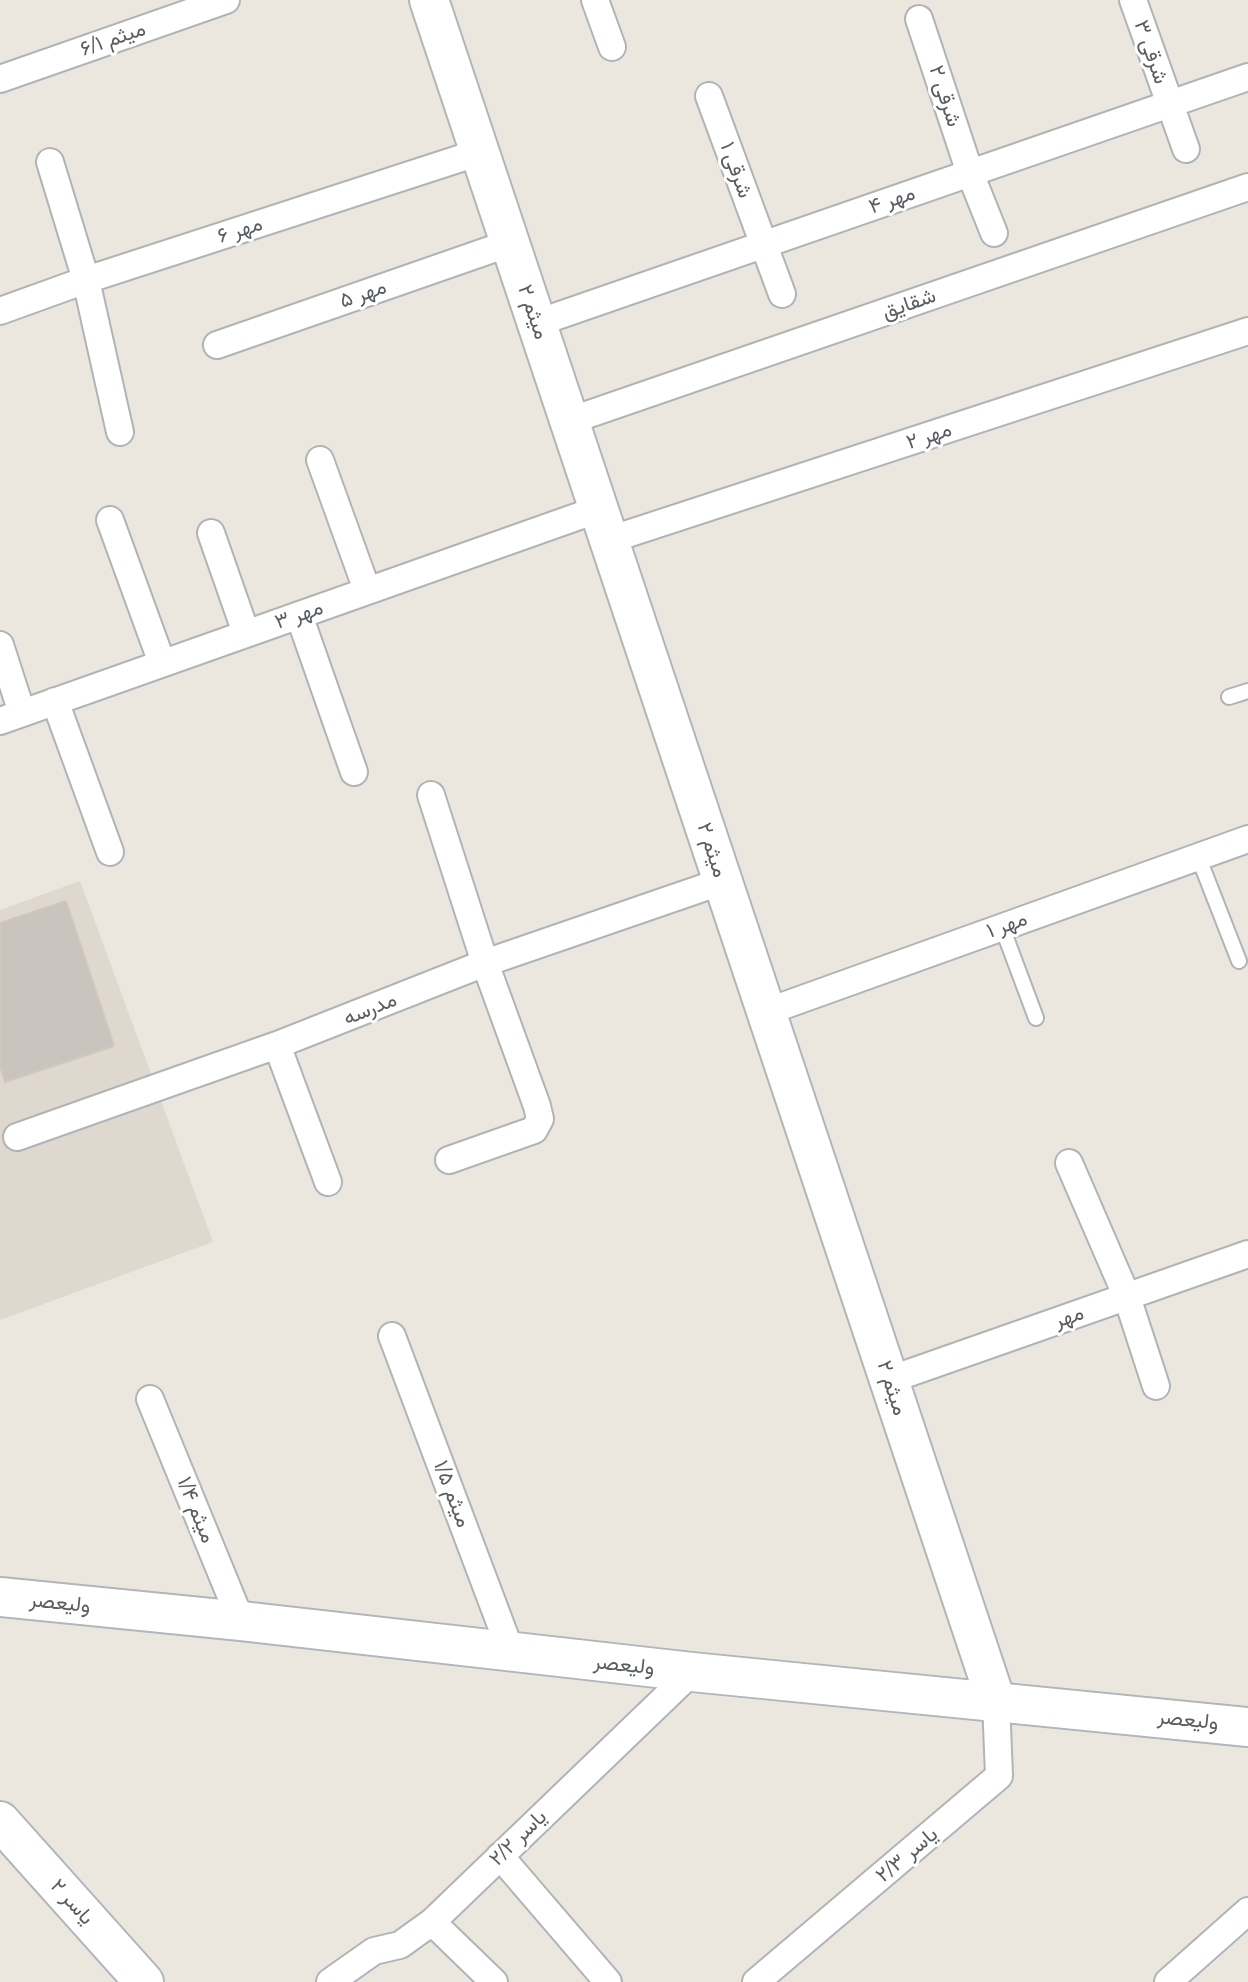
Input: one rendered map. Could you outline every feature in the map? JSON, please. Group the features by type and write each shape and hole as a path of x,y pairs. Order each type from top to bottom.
{"street":[{"name":"میثم ۶/۱","path":"0,79 226,0"},
{"path":"595,0 612,47"},
{"name":"۳ شرقی","path":"1133,0 1186,149"},
{"name":"میثم ۲","path":"436,2 510,243 996,1700"},
{"name":"۲ شرقی","path":"919,19 970,173 994,233"},
{"name":"مهر ۴","path":"537,323 1248,77"},
{"name":"۱ شرقی","path":"709,96 782,294"},
{"name":"مهر ۶","path":"0,311 86,280 480,152"},
{"path":"50,162 86,280 120,432"},
{"name":"شقایق","path":"569,421 1248,187"},
{"name":"مهر ۵","path":"217,345 510,243"},
{"name":"مهر ۲","path":"604,524 1248,331"},
{"path":"320,460 367,590"},
{"path":"110,520 163,663"},
{"name":"مهر ۳","path":"11,717 367,590 604,524"},
{"path":"211,533 246,633"},
{"path":"299,615 354,772"},
{"path":"0,645 11,717"},
{"path":"55,701 110,852"},
{"path":"431,794 485,963 540,1119 534,1130 449,1160"},
{"name":"مهر ۱","path":"766,1012 1248,839"},
{"name":"مدرسه","path":"17,1137 277,1045 485,963 723,881"},
{"path":"277,1045 328,1182"},
{"path":"1069,1163 1127,1297 1156,1386"},
{"name":"مهر","path":"889,1380 1248,1254"},
{"name":"میثم ۱/۵","path":"392,1336 511,1652"},
{"name":"میثم ۱/۴","path":"150,1399 241,1621"},
{"name":"ولیعصر","path":"0,1597 241,1621 692,1672 1248,1727"},
{"name":"یاسر ۲/۲","path":"330,1982 374,1951 400,1945 432,1922 692,1672"},
{"name":"یاسر ۲/۳","path":"756,1982 999,1776 996,1700"},
{"name":"یاسر ۲","path":"0,1821 144,1982"},
{"path":"500,1856 608,1982"},
{"path":"1168,1982 1248,1911"},
{"path":"432,1922 494,1982"}],"lane":[{"path":"1229,698 1248,691"},
{"path":"1198,856 1239,961"},
{"path":"1002,927 1036,1018"}],"shaded area":[{"path":"80,881 213,1242 0,1320 0,910"}],"building":[{"path":"66,901 114,1046 5,1082 0,1066 0,923"}]}
